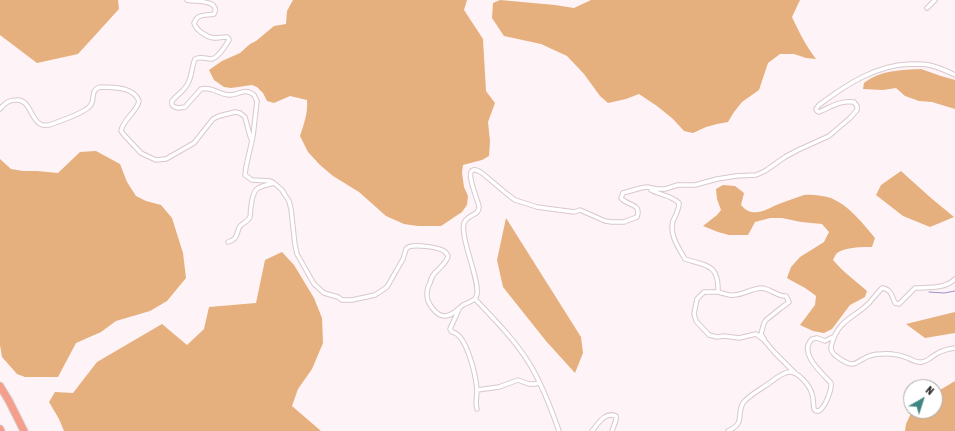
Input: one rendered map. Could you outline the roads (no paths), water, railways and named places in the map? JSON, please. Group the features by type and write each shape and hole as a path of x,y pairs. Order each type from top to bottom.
{"highway":[{"path":"0,386 24,431"}],"street":[{"path":"187,0 202,1 211,4 216,12 214,14 200,15 194,20 194,25 208,36 214,38 227,37 229,40 216,57 212,59 202,57 195,59 187,87 172,101 172,104 178,108 185,107 202,89 205,88 209,88 227,95 242,91 253,93 257,101 252,141 245,175 252,180 270,181 274,183 282,190 289,201 297,254 310,279 324,292 342,300 352,300 375,295 387,286 403,259 406,249 411,246 425,246 442,249 445,251 448,259 437,270 430,282 427,296 435,311 440,315 446,316 475,299 477,296 478,290 465,245 464,235 465,221 476,214 479,206 470,176 471,172 474,170 478,170 516,200 527,204 555,210 574,212 580,210 612,222 624,222 637,217 638,209 621,198 623,193 647,187 657,190 678,185 695,185 730,177 756,175 798,150 829,136 850,118 857,110 857,106 854,102 850,101 841,102 819,112 816,109 819,105 851,83 878,70 904,64 918,64 940,68 955,75"},
{"path":"927,8 935,0"},
{"path":"0,108 8,102 18,100 27,105 40,124 49,125 78,114 90,106 92,104 93,94 97,88 124,89 134,93 139,101 124,123 121,131 137,148 147,156 156,160 166,159 194,144 213,119 235,112 240,113 245,117 252,141"},
{"path":"228,242 237,236 239,226 249,219 253,193 258,188 274,183"},
{"path":"647,187 675,199 679,203 679,209 673,221 672,228 676,244 685,259 705,264 714,271 718,283 718,292"},
{"path":"955,279 949,284 942,286 915,288 899,304 895,303 890,291 886,288 882,288 868,304 839,327 830,348 837,357 852,364 870,356 880,354 890,354 917,362 923,362 942,351 955,348"},
{"path":"764,340 761,334 764,323 790,302 786,296 782,296 775,292 761,288 752,289 733,296 718,292 704,292 697,299 694,314 696,321 709,335 739,338 756,334 764,340 783,362 806,383 812,394 814,409 816,411 822,408 829,394 831,383 815,366 810,357 807,346 812,339 817,338 825,341 834,336"},
{"path":"475,299 511,337 529,362 559,431"},
{"path":"459,308 450,329 460,337 472,365 477,390 477,409"},
{"path":"728,431 736,427 739,423 744,402 753,394 783,374 794,372"},
{"path":"477,390 498,387 518,380 529,384 539,383"},
{"path":"592,431 599,422 610,414 616,416 612,431"}],"waterway":[{"path":"929,292 944,293 955,291"}]}
